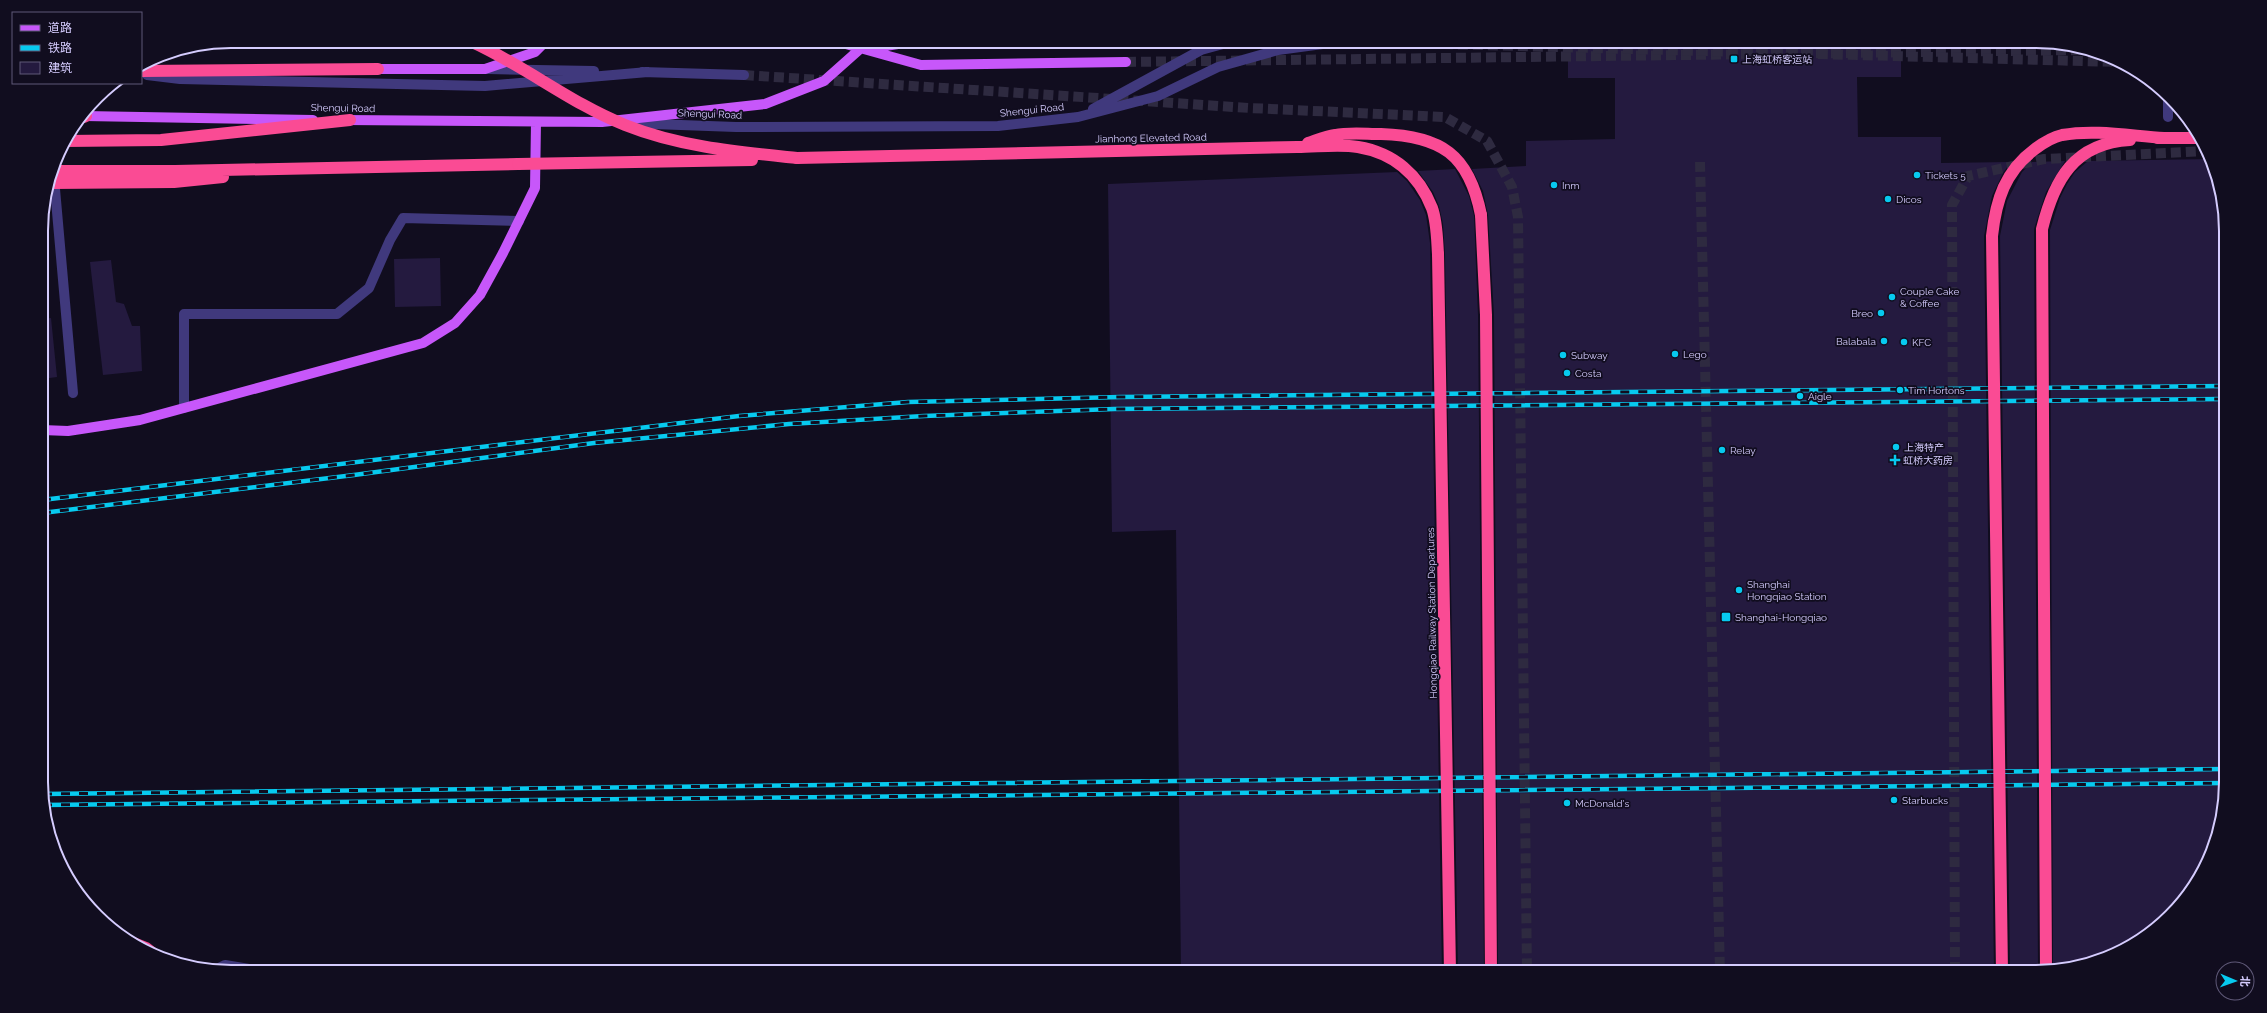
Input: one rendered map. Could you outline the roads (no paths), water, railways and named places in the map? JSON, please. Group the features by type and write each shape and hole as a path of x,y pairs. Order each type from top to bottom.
{"highway":[{"path":"484,48 517,65 554,89 624,125 655,136 714,149 797,158"},
{"path":"142,72 378,69"},
{"path":"72,142 161,140 350,120"},
{"path":"2002,965 1992,236 1995,210 2002,189 2013,169 2041,144 2061,136 2089,134 2193,138"},
{"path":"1297,147 1334,135 1406,135 1432,142 1458,160 1466,170 1478,199 1483,231 1486,315 1491,965"},
{"path":"2046,965 2042,229 2048,203 2056,184 2070,166 2086,152 2104,145 2127,140 2164,138"},
{"name":"Jianhong Elevated Road","path":"797,158 1297,147 1359,147 1393,158 1407,169 1416,181 1432,209 1438,254"},
{"path":"58,171 175,171 326,167 656,163 797,158"},
{"path":"54,187 174,182 326,167"},
{"name":"Hongqiao Railway Station Departures","path":"1438,254 1450,965"}],"main road":[{"path":"378,69 485,69 535,52 539,48"},
{"path":"857,48 921,65 1126,62"},
{"path":"860,49 867,48"},
{"name":"Shengui Road","path":"89,116 602,122 764,104 824,81 860,49"},
{"path":"48,430 68,431 140,420 423,343 455,323 480,295 535,188 536,122"}],"street":[{"path":"1078,117 1201,50 1208,48"},
{"name":"Shengui Road","path":"602,122 736,127 998,126 1078,117 1158,96 1218,67 1278,50 1293,48"},
{"path":"485,69 744,75"},
{"path":"142,72 150,76 180,79 485,86 648,72"},
{"path":"2168,105 2168,117"},
{"path":"53,193 73,393"},
{"path":"184,408 184,314 337,314 369,288 390,240 403,218 519,221"}],"tunnel":[{"path":"1593,48 2105,62"},
{"path":"1126,62 2061,50"},
{"path":"744,75 1250,108 1445,117 1487,141 1512,187 1518,217 1527,965"},
{"path":"1955,965 1952,205 1968,176 2044,159 2201,151"},
{"path":"1700,162 1720,965"}],"railway":[{"path":"48,499 739,416 908,402 1121,397 2219,386"},
{"path":"48,512 354,475 594,443 789,424 924,416 1114,409 2219,399"},
{"path":"48,794 2219,769"},
{"path":"50,805 2219,783"}],"place":[{"name":"上海虹桥客运站","path":"1734,59"},
{"name":"Tickets 5","path":"1917,175"},
{"name":"Inm","path":"1554,185"},
{"name":"Dicos","path":"1888,199"},
{"name":"Couple Cake & Coffee","path":"1892,297"},
{"name":"Breo","path":"1881,313"},
{"name":"Balabala","path":"1884,341"},
{"name":"KFC","path":"1904,342"},
{"name":"Lego","path":"1675,354"},
{"name":"Subway","path":"1563,355"},
{"name":"Costa","path":"1567,373"},
{"name":"Tim Hortons","path":"1900,390"},
{"name":"Aigle","path":"1800,396"},
{"name":"上海特产","path":"1896,447"},
{"name":"Relay","path":"1722,450"},
{"name":"虹桥大药房","path":"1895,460"},
{"name":"Shanghai Hongqiao Station","path":"1739,590"},
{"name":"Shanghai-Hongqiao","path":"1726,617"},
{"name":"Starbucks","path":"1894,800"},
{"name":"McDonald's","path":"1567,803"}]}
